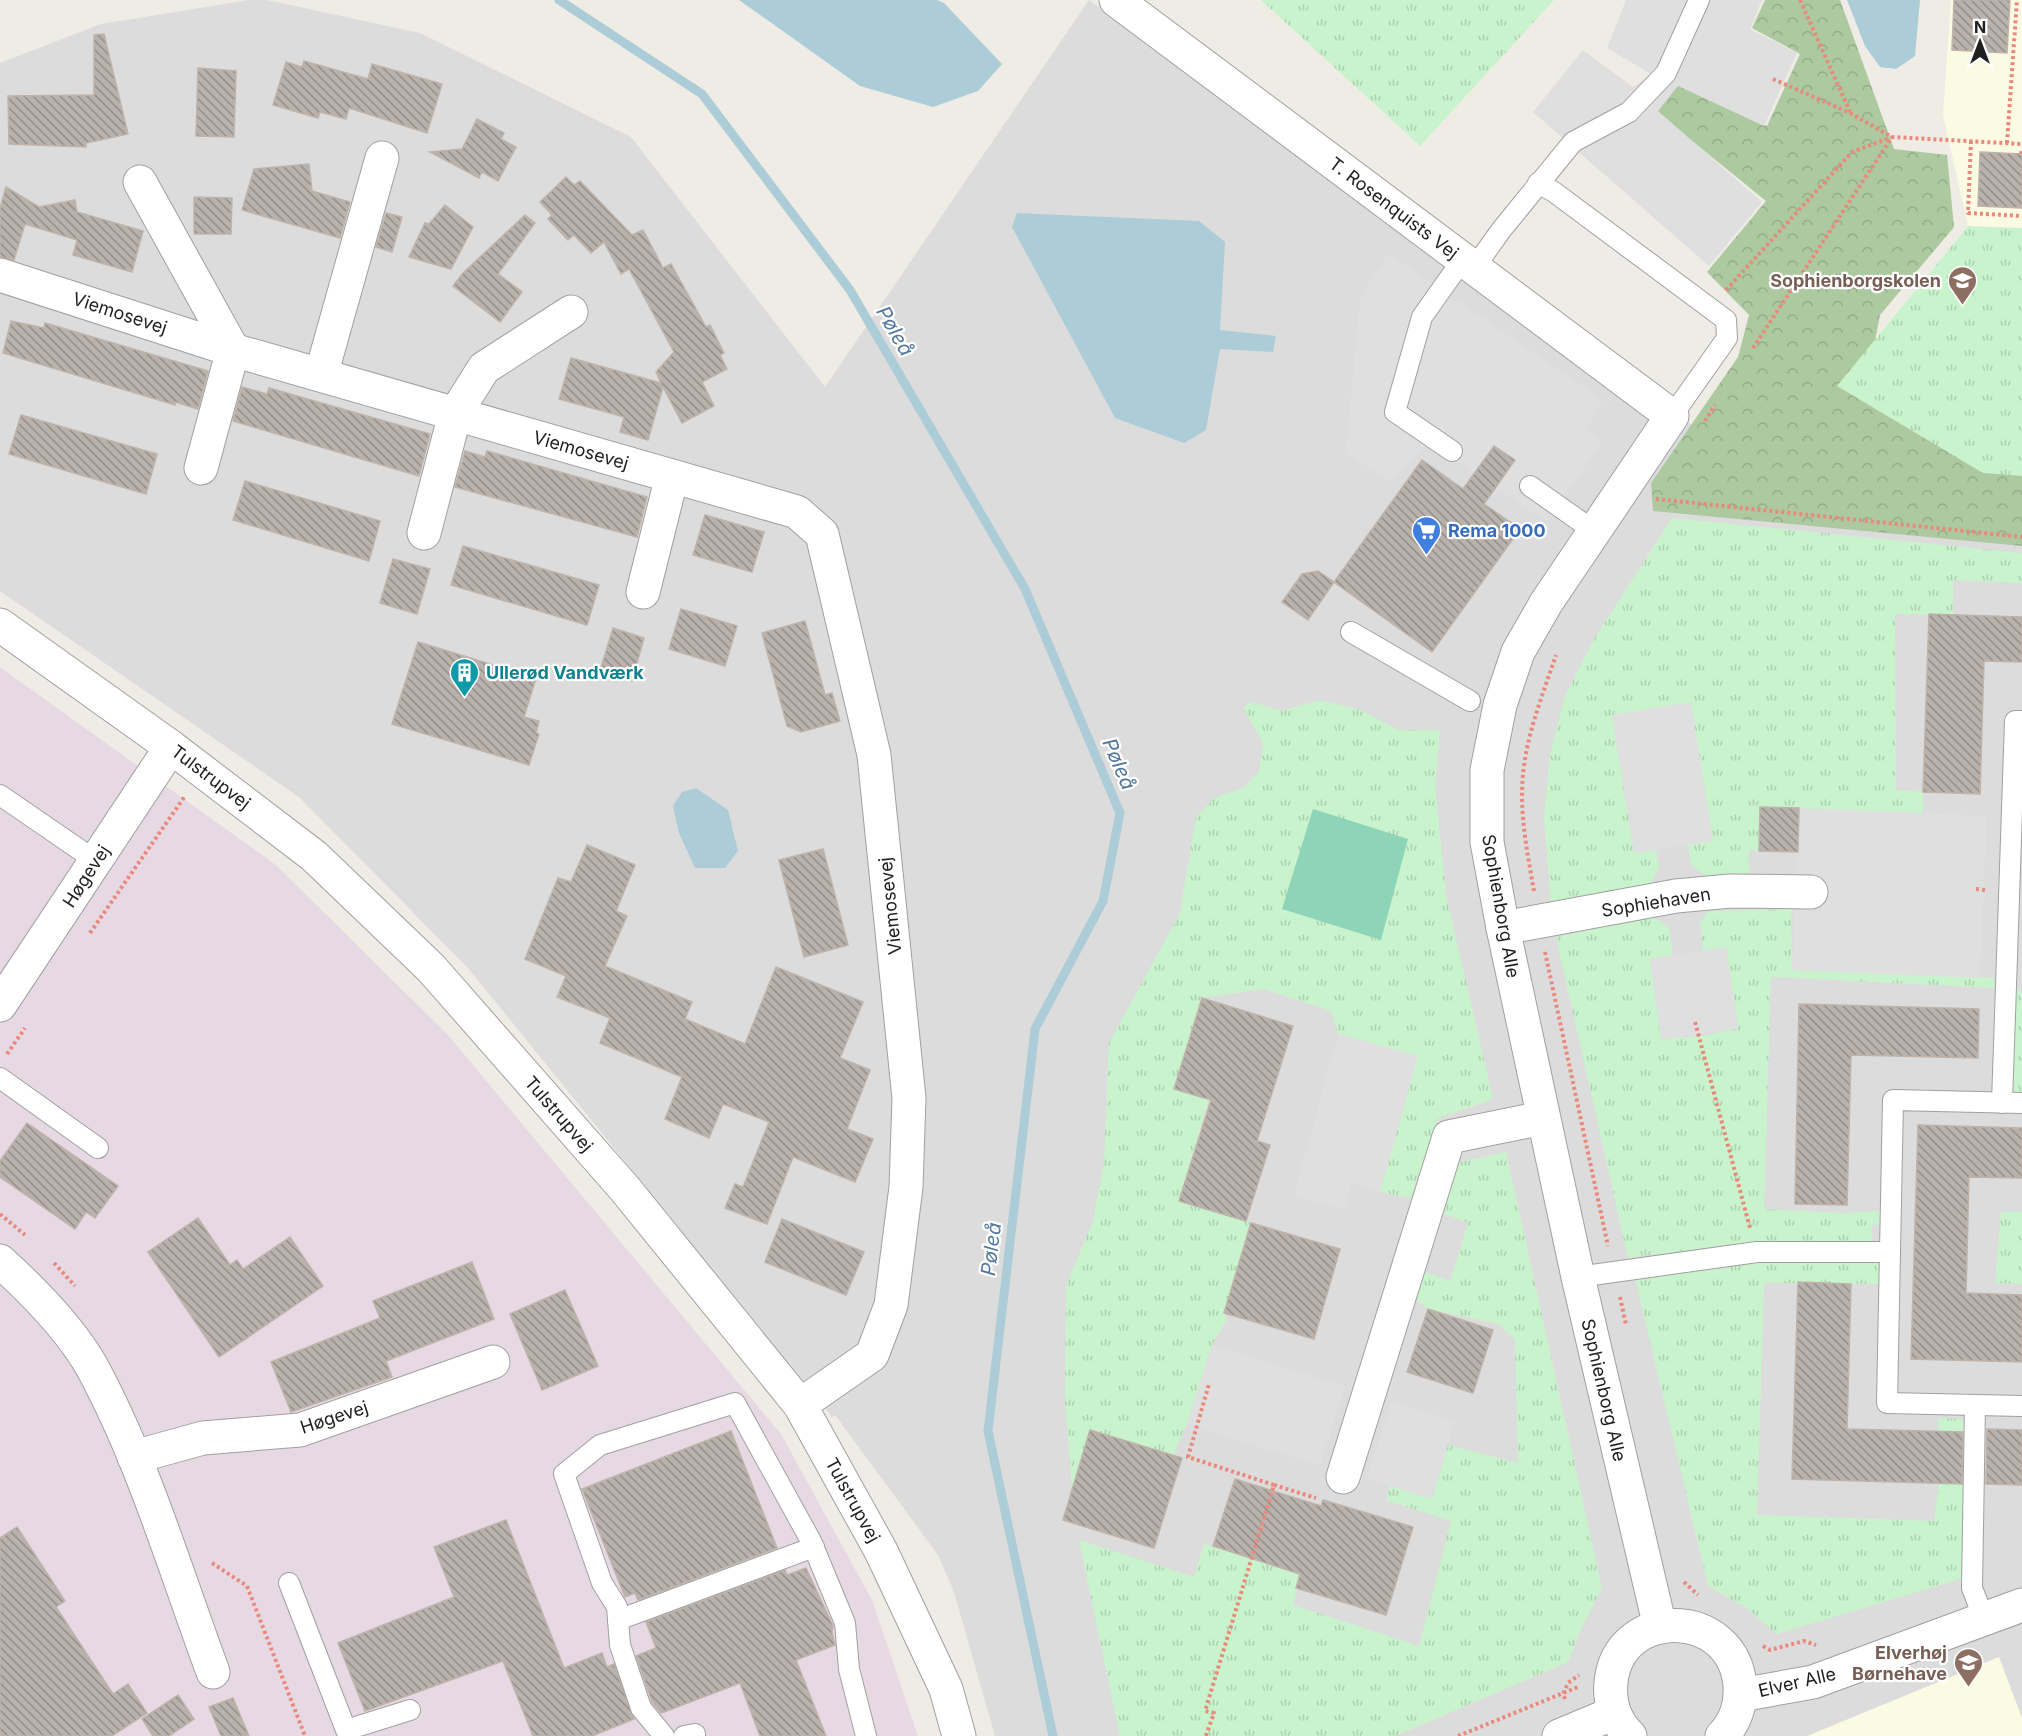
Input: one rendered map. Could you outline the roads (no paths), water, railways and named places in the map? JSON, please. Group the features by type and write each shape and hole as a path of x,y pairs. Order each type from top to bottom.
{"street":[{"name":"T. Rosenquists Vej","path":"1116,0 1469,264 1686,422"},
{"path":"321,375 382,158"},
{"path":"140,182 233,350 201,468"},
{"name":"Viemosevej","path":"2,285 797,512 822,534 874,755 909,1098 906,1187 891,1305 872,1355 800,1405"},
{"path":"424,533 455,414 484,368 571,312"},
{"name":"Sophienborg Alle","path":"1660,1627 1578,1277 1503,928 1487,842 1487,770 1500,705 1518,652 1546,603 1594,531 1686,422"},
{"path":"643,592 672,476"},
{"name":"Tulstrupvej","path":"0,625 171,747 314,856 431,968 625,1189 800,1405 881,1551 946,1689 959,1736"},
{"name":"Høgevej","path":"0,1005 171,747"},
{"name":"Sophiehaven","path":"1503,928 1676,896 1730,891 1810,892"},
{"path":"1343,1477 1449,1137 1544,1118"},
{"path":"0,1261 39,1296 91,1366 134,1457 213,1671"},
{"name":"Høgevej","path":"134,1457 203,1438 300,1430 493,1362"},
{"name":"Elver Alle","path":"1741,1695 1813,1682 2022,1605"},
{"path":"1558,1736 1622,1724 1610,1694 1612,1674 1625,1648 1636,1638 1660,1627 1677,1625 1694,1628 1715,1638 1730,1654 1739,1675 1741,1695 1733,1721 1722,1736"}],"lane":[{"path":"1452,451 1395,412 1422,317 1573,142 1629,112 1666,73 1699,0"},
{"path":"1538,183 1726,320 1727,338 1686,422"},
{"path":"1530,486 1594,531"},
{"path":"1351,632 1470,701"},
{"path":"2002,1103 2014,721 2022,721"},
{"path":"0,795 96,861"},
{"path":"0,1078 98,1148"},
{"path":"2022,1103 1893,1100 1887,1403 2022,1406"},
{"path":"1578,1277 1756,1252 1890,1252"},
{"path":"664,1736 640,1708 620,1645 617,1607 602,1583 564,1474 600,1445 735,1403 814,1547 845,1623 849,1669 866,1736"},
{"path":"1975,1405 1972,1588 1984,1619"},
{"path":"618,1620 814,1547"},
{"path":"289,1583 346,1730 410,1710"}],"water":[{"path":"739,0 937,0 944,3 1002,64 978,91 933,107 860,86"},
{"path":"1847,0 1920,0 1915,56 1896,69 1880,67 1865,46"},
{"path":"1017,213 1199,221 1225,242 1220,330 1276,336 1273,352 1220,349 1206,430 1184,443 1115,418 1012,227"},
{"path":"696,788 728,810 738,851 725,868 695,868 679,833 673,806 682,792"}],"waterway":[{"name":"Pøleå","path":"559,0 702,94 850,290 1025,589 1120,813 1103,901 1035,1029 988,1431 1053,1736"}],"place":[{"name":"Sophienborgskolen","path":"1962,306"},
{"name":"Rema 1000","path":"1427,556"},
{"name":"Ullerød Vandværk","path":"465,698"},
{"name":"Elverhøj Børnehave","path":"1968,1688"}]}
